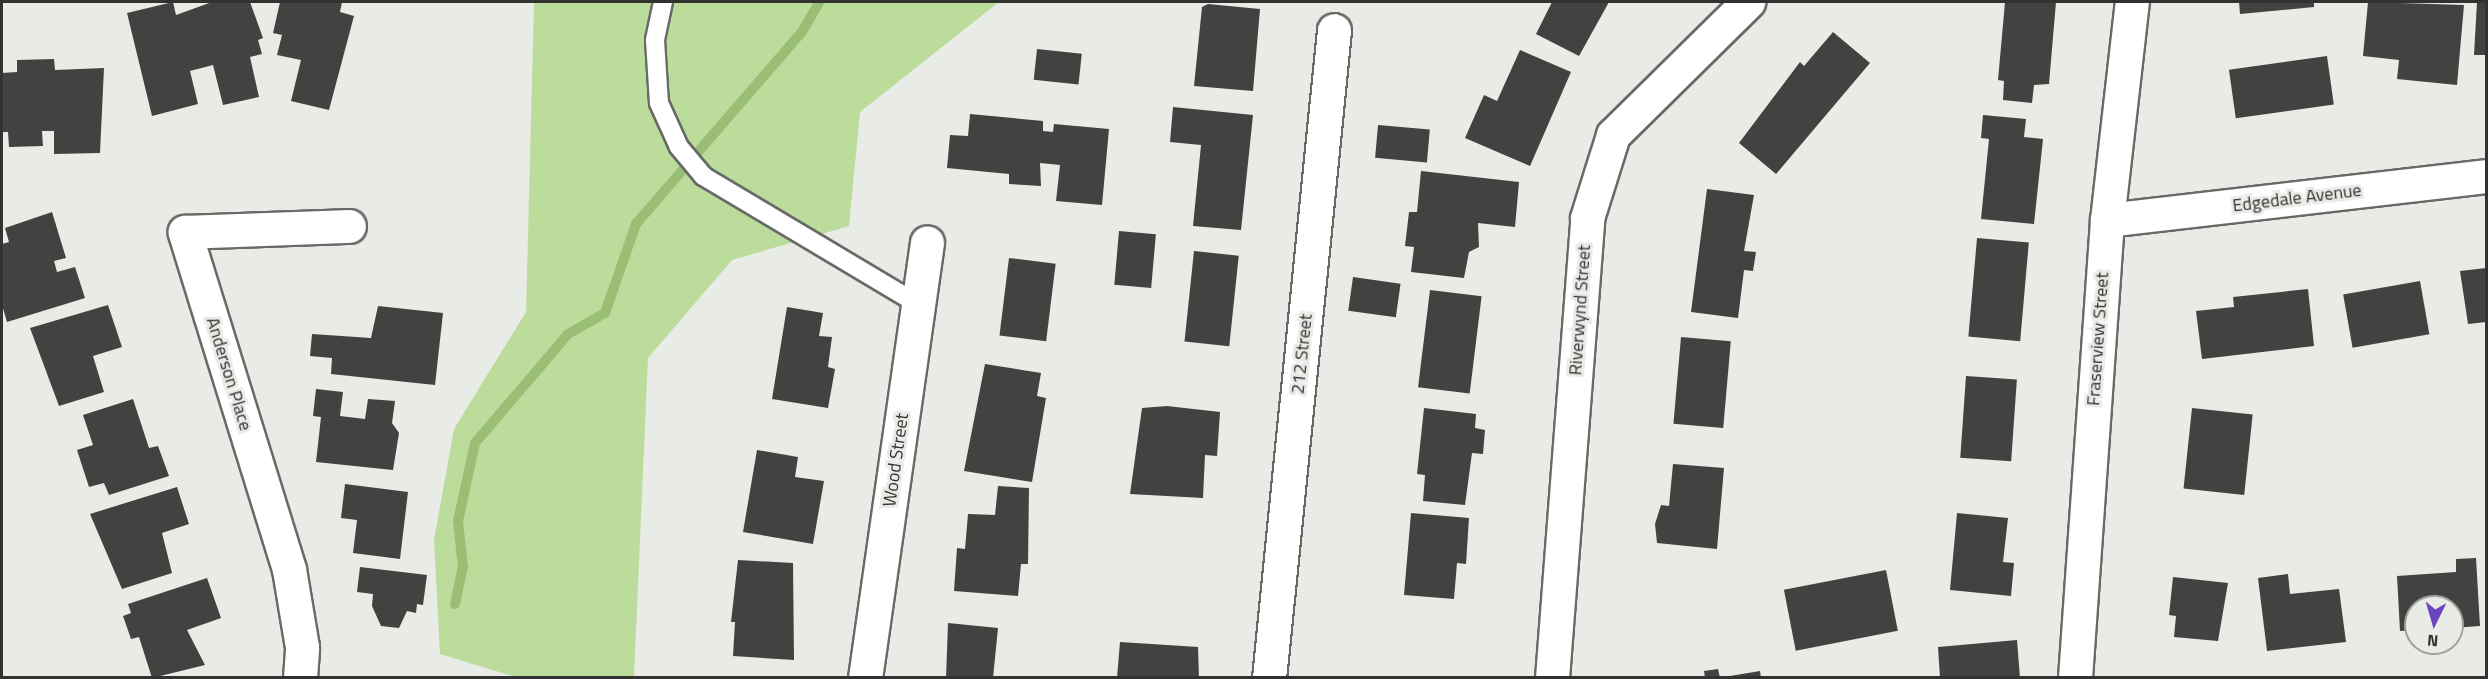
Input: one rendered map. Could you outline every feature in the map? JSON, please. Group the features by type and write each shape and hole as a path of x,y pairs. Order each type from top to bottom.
{"street":[{"name":"Riverwynd Street","path":"1552,678 1587,218 1613,135 1748,2"},
{"name":"Fraserview Street","path":"2075,678 2107,220 2132,2"},
{"name":"212 Street","path":"1269,678 1334,30"},
{"name":"Edgedale Avenue","path":"2107,220 2487,176"},
{"name":"Anderson Place","path":"300,678 302,647 289,569 184,232 349,226"},
{"name":"Wood Street","path":"865,678 927,242"}],"lane":[{"path":"663,2 655,40 658,103 679,147 703,176 918,304"}],"green space":[{"path":"534,2 999,2 860,112 849,226 732,260 648,358 634,677 516,677 440,654 434,540 454,429 526,312"}],"building":[{"path":"173,2 176,15 212,2 250,2 263,38 258,40 262,54 250,57 259,97 223,105 213,65 190,71 198,104 152,116 127,13"},
{"path":"280,2 342,2 340,12 354,16 329,110 291,101 301,60 277,55 282,35 273,33"},
{"path":"1552,2 1609,2 1579,56 1536,34"},
{"path":"2005,2 2056,2 2049,84 2034,85 2032,103 2003,100 2004,81 1998,80"},
{"path":"2239,2 2314,2 2314,7 2240,14"},
{"path":"2368,2 2464,5 2457,85 2397,79 2399,60 2363,56"},
{"path":"2477,2 2486,2 2486,55 2474,55"},
{"path":"1208,4 1260,9 1253,91 1194,86 1202,7"},
{"path":"1833,32 1870,63 1776,174 1739,143 1800,62 1804,66"},
{"path":"1037,49 1082,54 1079,85 1034,80"},
{"path":"1520,50 1571,72 1530,166 1465,138 1484,95 1497,101"},
{"path":"2327,56 2334,105 2236,118 2229,70"},
{"path":"54,59 55,70 104,68 100,153 54,154 54,131 42,131 43,146 9,147 8,132 2,132 2,73 17,72 17,60"},
{"path":"1173,107 1253,115 1241,230 1193,226 1201,145 1170,142"},
{"path":"970,114 1043,121 1043,131 1053,132 1054,124 1109,129 1102,205 1056,201 1060,165 1040,163 1041,186 1009,184 1009,174 947,168 950,135 968,136"},
{"path":"1983,115 2026,119 2024,137 2043,139 2034,224 1981,219 1989,139 1981,138"},
{"path":"1378,125 1430,130 1427,162 1375,158"},
{"path":"1421,171 1519,182 1515,227 1478,223 1479,247 1469,252 1464,278 1411,272 1414,247 1405,246 1409,212 1417,212"},
{"path":"1707,189 1754,195 1744,251 1756,252 1753,271 1744,270 1738,318 1691,312"},
{"path":"52,212 66,258 54,261 57,272 75,267 85,298 7,322 2,305 2,244 9,242 5,228"},
{"path":"1119,231 1156,234 1151,288 1114,285"},
{"path":"1977,238 2029,243 2020,341 1968,337"},
{"path":"1194,251 1239,256 1229,346 1184,342"},
{"path":"1009,258 1056,264 1046,341 999,335"},
{"path":"2486,268 2486,322 2468,324 2460,271"},
{"path":"1353,277 1401,284 1396,317 1348,311"},
{"path":"2420,281 2429,334 2353,348 2343,295"},
{"path":"2308,289 2314,346 2202,359 2196,311 2234,307 2233,297"},
{"path":"1430,290 1482,296 1470,394 1418,387"},
{"path":"108,305 122,347 93,356 104,392 59,406 30,328"},
{"path":"378,306 443,313 435,385 331,374 332,358 310,356 312,334 371,338"},
{"path":"787,307 823,313 819,336 832,337 828,367 835,369 828,408 772,399"},
{"path":"1681,337 1731,341 1723,428 1673,424"},
{"path":"985,364 1041,373 1037,396 1046,398 1032,482 964,471"},
{"path":"1966,376 2017,380 2011,461 1960,458"},
{"path":"316,389 343,392 340,416 365,419 368,399 395,401 392,423 399,433 393,470 316,462 321,417 313,416"},
{"path":"133,399 149,448 158,446 169,476 109,495 104,483 89,487 77,450 93,445 83,415"},
{"path":"1167,406 1220,412 1217,456 1205,455 1203,498 1130,494 1142,408"},
{"path":"1424,408 1476,414 1475,428 1485,430 1483,454 1472,453 1465,505 1423,501 1425,475 1417,474"},
{"path":"2192,408 2253,414 2244,495 2184,489"},
{"path":"757,450 798,457 795,477 824,481 813,544 743,532"},
{"path":"1673,464 1724,468 1717,549 1657,543 1655,524 1661,505 1669,506"},
{"path":"345,484 408,492 400,559 353,553 357,520 341,518"},
{"path":"998,486 1029,488 1028,564 1021,564 1018,596 954,591 957,548 965,549 968,514 995,515"},
{"path":"177,487 189,524 162,533 172,573 122,589 90,514"},
{"path":"1411,513 1469,518 1466,564 1457,563 1454,599 1404,595"},
{"path":"1957,513 2008,518 2003,562 2014,563 2011,596 1950,590"},
{"path":"2476,558 2480,626 2464,627 2464,595 2404,595 2404,631 2400,631 2397,576 2456,572 2456,559"},
{"path":"738,560 793,563 794,660 733,656 735,622 731,622"},
{"path":"360,567 427,575 423,605 417,604 416,613 407,611 399,628 381,626 372,606 373,594 357,592"},
{"path":"1886,570 1898,631 1796,651 1784,590"},
{"path":"2288,574 2290,594 2339,589 2346,642 2267,651 2258,578"},
{"path":"2173,577 2228,583 2218,641 2174,637 2176,616 2169,615"},
{"path":"207,578 221,618 187,630 205,665 152,678 139,637 131,639 123,616 131,613 128,604"},
{"path":"948,623 998,628 993,678 946,678"},
{"path":"2017,640 2020,678 1940,678 1938,647"},
{"path":"1120,642 1198,647 1199,678 1117,678"},
{"path":"1718,669 1720,678 1705,678 1704,671"},
{"path":"1760,671 1761,678 1730,678 1730,676"}],"waterway":[{"path":"455,604 463,567 458,521 475,443 568,334 605,313 636,224 802,32 819,2"}]}
